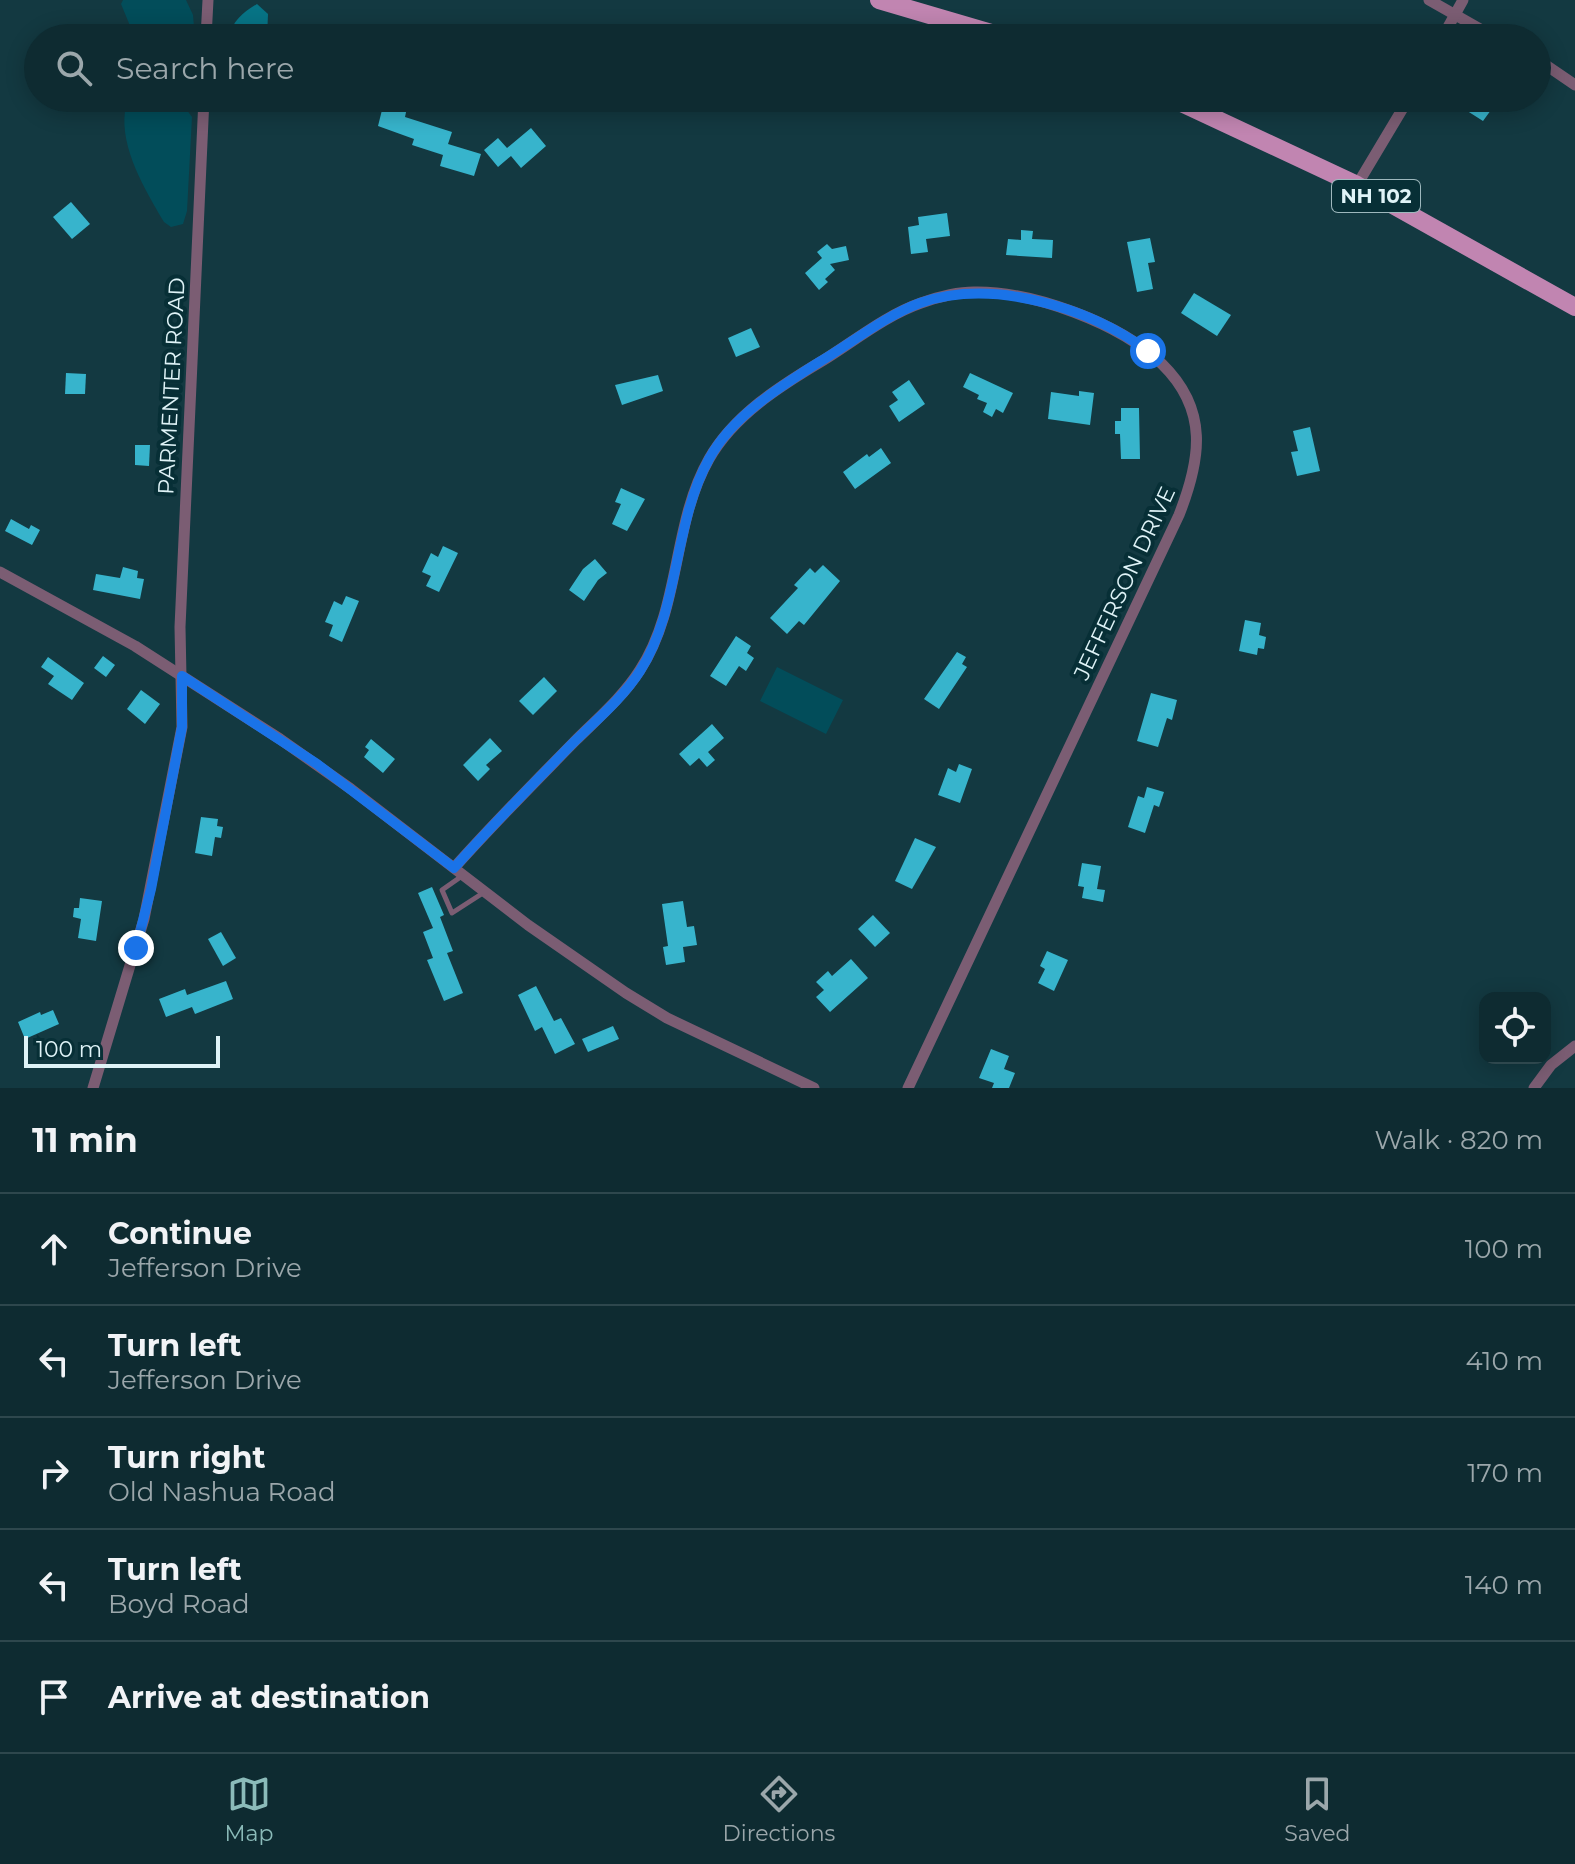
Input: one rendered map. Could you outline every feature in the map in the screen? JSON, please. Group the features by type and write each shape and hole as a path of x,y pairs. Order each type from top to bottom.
{"main road":[{"path":"879,0 917,5 969,24"},
{"name":"NH 102","path":"1201,112 1357,185 1575,307"}],"street":[{"path":"207,24 208,0"},
{"path":"1429,0 1472,24"},
{"path":"1450,24 1463,0"},
{"path":"1551,69 1575,85"},
{"name":"PARMENTER ROAD","path":"93,1088 151,889 182,727 181,595 203,112"},
{"path":"1357,185 1401,112"},
{"name":"JEFFERSON DRIVE","path":"458,872 494,823 621,695 640,671 659,631 697,484 719,443 751,410 800,374 905,310 948,295 977,292 1008,295 1051,306 1122,334 1159,362 1187,398 1193,412 1197,442 1190,487 908,1088"},
{"path":"0,572 110,631 317,764 575,960 636,999 694,1031 814,1088"},
{"path":"1534,1088 1551,1065 1575,1046"}],"lane":[{"path":"458,872 442,890 452,913 485,892"}],"shaded area":[{"path":"123,0 186,0 194,24 129,24 121,4"},
{"path":"257,4 268,14 268,24 235,24"},
{"path":"125,112 188,112 192,117 187,211 183,224 171,227 164,222 130,154 124,125"},
{"path":"777,667 843,700 826,734 760,701"}],"building":[{"path":"382,112 406,112 405,117 452,132 448,144 481,154 474,176 440,166 443,155 412,145 414,139 378,126"},
{"path":"1469,112 1490,112 1483,121"},
{"path":"531,128 546,146 521,168 511,156 498,167 484,150 498,138 507,148"},
{"path":"71,202 90,224 72,239 53,217"},
{"path":"947,213 950,236 926,239 928,252 911,254 908,227 919,225 918,217"},
{"path":"1021,230 1033,231 1032,239 1053,240 1052,258 1006,255 1008,239 1021,240"},
{"path":"1150,238 1155,262 1148,263 1153,289 1137,292 1127,242"},
{"path":"827,244 832,249 846,246 849,260 830,264 835,270 819,290 805,273 822,258 817,252"},
{"path":"1194,293 1231,315 1217,336 1181,313"},
{"path":"751,328 760,347 736,357 728,338"},
{"path":"66,373 86,374 85,394 65,394"},
{"path":"970,373 1013,393 1003,413 996,409 992,417 983,412 987,403 963,387"},
{"path":"658,375 663,391 622,405 615,385"},
{"path":"909,380 925,404 899,422 889,406 898,400 892,392"},
{"path":"1079,391 1094,393 1090,425 1048,419 1051,392 1079,396"},
{"path":"1121,408 1139,408 1140,459 1121,459 1120,434 1115,434 1115,421 1121,421"},
{"path":"1310,427 1320,471 1297,476 1291,452 1298,451 1293,431"},
{"path":"135,445 150,445 149,466 135,465"},
{"path":"881,448 891,463 855,489 843,472 867,454 869,457"},
{"path":"621,488 645,499 627,531 612,524 621,504 615,502"},
{"path":"11,519 29,529 31,525 40,530 32,545 5,531"},
{"path":"443,546 458,553 439,592 426,586 431,576 422,572 431,553 438,557"},
{"path":"595,559 607,573 598,580 584,601 569,590 583,569"},
{"path":"823,565 840,581 804,625 799,621 787,634 770,618 798,588 794,585 810,568 815,573"},
{"path":"123,567 138,571 137,578 144,579 140,599 93,590 96,574 120,578"},
{"path":"346,596 359,601 342,642 329,636 333,625 325,622 334,601 342,605"},
{"path":"1245,620 1261,623 1259,635 1266,637 1264,649 1258,648 1257,655 1239,651"},
{"path":"736,636 751,646 747,653 754,658 746,671 739,666 726,686 710,676"},
{"path":"957,652 966,657 962,664 967,667 939,709 924,699"},
{"path":"103,656 115,665 106,677 94,668"},
{"path":"48,657 84,683 72,700 48,684 54,676 41,667"},
{"path":"544,677 557,691 533,715 519,701"},
{"path":"141,690 160,704 145,724 127,709"},
{"path":"1151,693 1177,700 1172,720 1167,718 1158,747 1137,741"},
{"path":"712,724 724,738 708,752 715,760 707,767 699,758 690,766 679,754"},
{"path":"490,738 502,751 486,765 490,769 478,781 463,765"},
{"path":"371,739 395,759 383,773 364,757 369,750 365,747"},
{"path":"959,764 972,769 960,803 938,795 948,768 956,772"},
{"path":"1147,787 1164,792 1159,807 1154,805 1145,833 1128,827 1138,796 1144,798"},
{"path":"201,817 218,819 217,826 223,827 221,838 215,837 212,856 195,853"},
{"path":"915,838 936,847 912,889 895,881"},
{"path":"1082,863 1101,866 1097,889 1105,890 1103,902 1082,898 1084,887 1078,886"},
{"path":"432,887 444,915 440,917 453,951 447,953 463,993 444,1001 427,960 433,958 423,932 433,928 418,893"},
{"path":"80,898 102,901 96,941 78,938 81,919 73,917 74,908 79,908"},
{"path":"683,901 687,927 694,926 697,945 683,947 685,962 666,965 663,947 668,946 662,904"},
{"path":"873,915 890,933 875,947 858,929"},
{"path":"221,932 236,958 223,966 208,939"},
{"path":"1047,951 1068,960 1054,991 1038,983 1045,969 1040,966"},
{"path":"851,959 868,978 830,1012 816,997 824,990 816,982 828,971 832,976"},
{"path":"226,981 233,999 195,1014 192,1007 166,1017 159,999 185,989 187,995"},
{"path":"536,986 554,1021 561,1018 575,1044 555,1054 542,1027 535,1031 518,995"},
{"path":"53,1010 59,1024 25,1039 18,1022"},
{"path":"613,1026 619,1039 588,1052 582,1039"},
{"path":"991,1049 1009,1056 1004,1069 1015,1073 1009,1088 992,1088 994,1083 979,1078"}],"route":[{"path":"136,948 151,889 182,727 182,676 317,764 454,868 494,823 621,695 640,671 659,631 688,513 703,469 719,443 774,391 905,310 963,293 1008,295 1051,306 1122,334 1148,351"}]}
